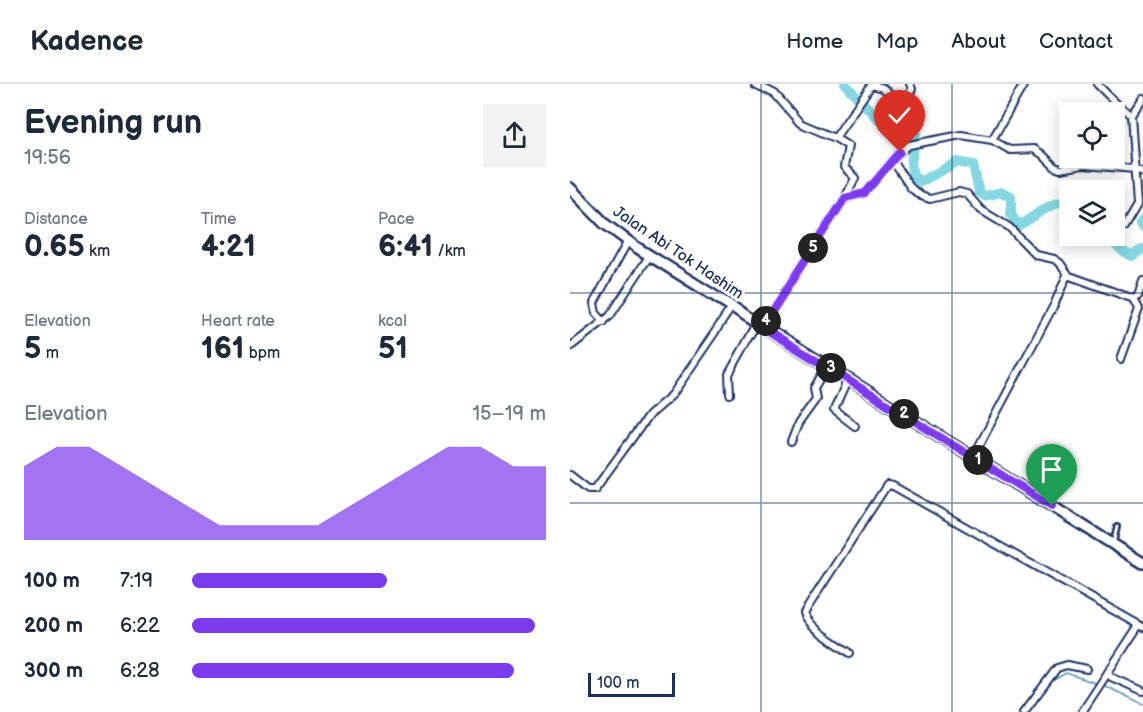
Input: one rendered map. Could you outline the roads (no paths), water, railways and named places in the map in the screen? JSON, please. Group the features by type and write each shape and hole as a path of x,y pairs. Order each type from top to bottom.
{"main road":[{"name":"Jalan Abi Tok Hashim","path":"572,195 628,241 1143,563"}],"street":[{"path":"730,394 729,374 845,198 855,178 844,166 848,146 800,123 775,94 755,84"},
{"path":"835,138 871,86 884,88 903,105 912,89 910,84"},
{"path":"992,140 1024,84"},
{"path":"1097,84 1131,115"},
{"path":"1125,226 1137,209 1139,170 1131,115 1143,98"},
{"path":"845,198 865,193 909,145 961,135 992,140 1010,150 1034,149 1055,167 1060,168 1083,165 1139,170"},
{"path":"893,161 911,188 921,196 930,200 959,192 966,194 992,218 1009,227 1036,255 1054,259 1068,274 1134,299 1139,309 1121,359"},
{"path":"604,322 596,313 594,303 628,241"},
{"path":"570,347 604,322 650,255"},
{"path":"973,457 1054,305 1068,274"},
{"path":"1134,299 1138,296 1143,281"},
{"path":"570,475 588,489 595,489 649,415 672,394 732,307"},
{"path":"791,442 798,424 816,399 814,388 827,366"},
{"path":"848,379 834,411 855,426"},
{"path":"850,653 815,627 804,613 887,485 900,490 1141,626 1082,712"},
{"path":"1024,712 1057,668 1067,665 1087,669"},
{"path":"1108,672 1111,676 1143,691"}],"lane":[{"path":"1110,543 1114,540 1117,527"}],"waterway":[{"path":"845,84 878,119 916,133 911,164 913,175 920,182 957,162 973,165 979,192 985,196 1001,192 1011,196 1011,215 1019,225 1059,202"},
{"path":"1143,220 1140,224 1143,227"},
{"path":"1117,246 1132,256 1143,249"},
{"path":"1050,682 1066,673 1098,684"},
{"path":"1103,685 1143,704"}]}
